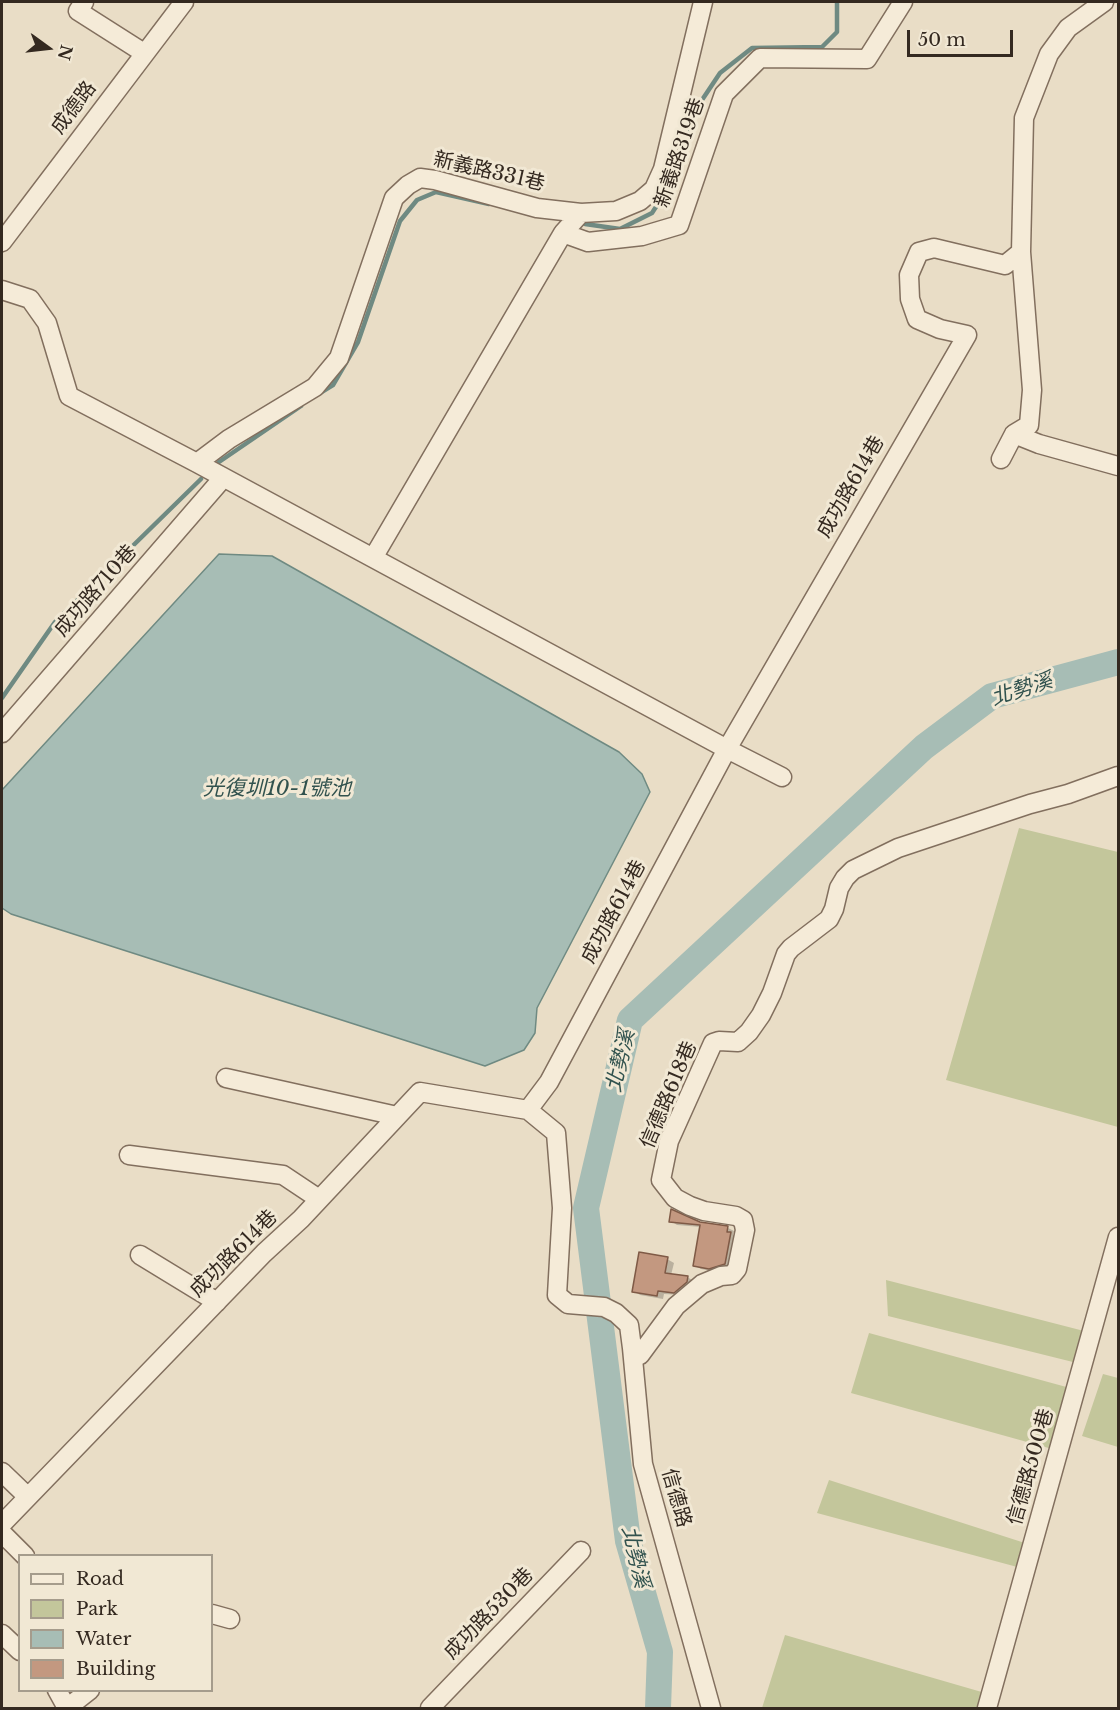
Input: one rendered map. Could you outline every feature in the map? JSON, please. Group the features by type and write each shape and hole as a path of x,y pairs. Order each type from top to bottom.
{"street":[{"path":"84,2 78,11 144,53"},
{"name":"成德路","path":"2,242 184,2"},
{"name":"新義路331巷","path":"197,463 229,439 315,387 339,358 394,198 408,184 420,178 435,180 537,208 581,213 616,211 640,201 654,189 663,169 703,2"},
{"name":"新義路319巷","path":"563,233 588,242 642,236 678,225 724,94 760,58 867,59 903,2"},
{"path":"1001,459 1014,434 1029,425 1032,390 1021,252 1024,118 1048,54 1068,28 1104,2"},
{"path":"373,558 563,233 581,213"},
{"name":"成功路614巷","path":"528,1110 549,1082 727,748 967,335 940,329 917,319 910,299 909,274 919,252 934,248 1005,265 1021,252"},
{"path":"2,290 30,299 46,323 69,396 782,777"},
{"path":"1014,434 1039,444 1119,466"},
{"name":"成功路710巷","path":"2,733 223,478"},
{"name":"信德路618巷","path":"633,1357 640,1355 676,1306 702,1284 721,1276 732,1275 737,1269 745,1230 743,1220 736,1216 704,1211 675,1198 661,1180 669,1141 713,1043 738,1042 749,1032 772,993 786,954 829,919 839,888 845,878 853,870 898,848 1119,776"},
{"path":"226,1078 397,1116"},
{"name":"成功路614巷","path":"2,1524 319,1199 420,1092 528,1110 556,1133 562,1208 557,1295 568,1304 604,1307"},
{"path":"129,1155 283,1175 319,1199"},
{"name":"信德路500巷","path":"987,1708 1119,1237"},
{"path":"140,1255 217,1302"},
{"name":"信德路","path":"604,1307 616,1313 629,1325 643,1464 711,1708"},
{"path":"2,1472 28,1497"},
{"path":"2,1533 23,1554"},
{"name":"成功路530巷","path":"430,1708 581,1551"},
{"path":"213,1614 230,1618"},
{"path":"2,1634 18,1649"},
{"path":"58,1692 67,1708 87,1692"}],"green space":[{"path":"1019,828 1118,852 1118,1127 946,1080"},
{"path":"886,1280 1084,1331 1089,1366 888,1316"},
{"path":"869,1333 1081,1391 1063,1452 851,1393"},
{"path":"1103,1374 1118,1378 1118,1447 1082,1436"},
{"path":"829,1480 1028,1544 1021,1568 817,1513"},
{"path":"785,1635 992,1695 988,1708 762,1708"}],"water":[{"name":"光復圳10-1號池","path":"219,554 272,556 619,752 642,774 650,792 537,1008 535,1033 524,1050 485,1066 11,914 2,908 2,790"}],"building":[{"path":"671,1209 700,1222 728,1226 727,1232 731,1232 725,1264 709,1269 693,1266 700,1225 669,1222"},
{"path":"639,1252 668,1257 665,1273 688,1276 687,1282 674,1293 658,1291 657,1296 632,1292"}],"waterway":[{"path":"585,224 620,229 652,213 680,170 696,109 720,73 752,48 822,47 837,32 837,2"},
{"path":"320,393 333,385 358,342 400,221 417,200 436,192 489,204"},
{"path":"219,462 301,406"},
{"path":"2,698 55,622 201,479"},
{"name":"北勢溪","path":"658,1708 660,1652 628,1541 586,1208 630,1020 924,747 992,696 1118,662"}]}
